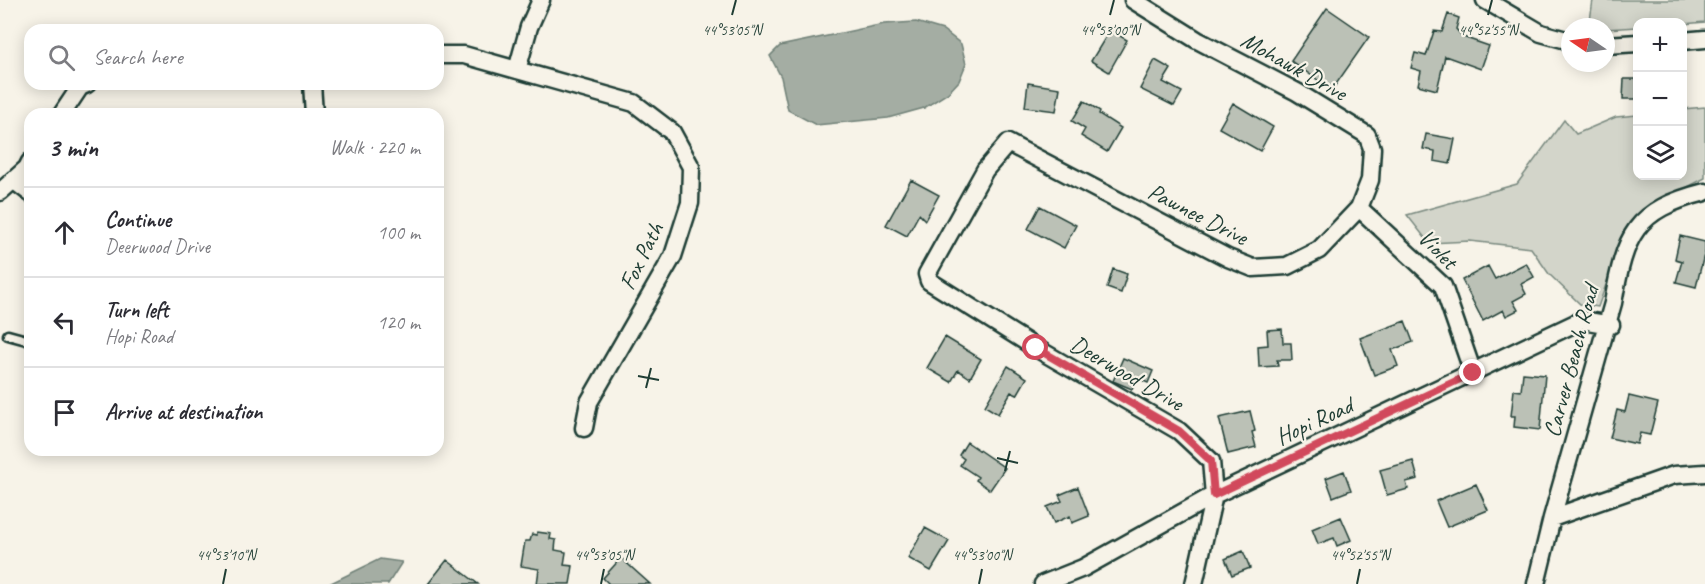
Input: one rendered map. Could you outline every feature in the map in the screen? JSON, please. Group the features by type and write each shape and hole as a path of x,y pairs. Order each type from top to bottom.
{"street":[{"path":"517,70 529,27 541,0"},
{"name":"Mohawk Drive","path":"1133,0 1197,40 1297,92 1367,135 1372,148 1370,180 1359,208"},
{"path":"1485,0 1541,33 1561,39"},
{"path":"1687,41 1705,39"},
{"path":"1615,44 1633,43"},
{"name":"Fox Path","path":"444,55 464,55 634,103 672,132 692,167 690,203 673,256 589,402 584,428"},
{"path":"66,108 78,90"},
{"path":"312,90 314,108"},
{"name":"Pawnee Drive","path":"927,274 986,170 1008,143 1219,253 1253,268 1287,266 1319,250 1359,208"},
{"path":"0,192 24,168"},
{"path":"13,180 24,188"},
{"name":"Carver Beach Road","path":"1536,584 1552,518 1609,324 1620,266 1628,243 1640,222 1653,212 1681,199 1705,192"},
{"name":"Violet","path":"1359,208 1443,286 1473,373"},
{"name":"Deerwood Drive","path":"927,274 928,281 1036,348 1179,431 1211,461 1214,495"},
{"name":"Hopi Road","path":"1043,584 1083,568 1214,495 1582,320 1609,324"},
{"path":"1552,518 1674,476 1705,473"},
{"path":"1194,584 1214,495"}],"lane":[{"path":"8,335 24,339"}],"shaded area":[{"path":"1593,0 1705,0 1705,22 1687,24 1687,18 1633,18 1633,27 1615,28 1615,18 1590,18"},
{"path":"916,22 943,30 961,44 966,64 959,81 948,93 924,108 888,118 816,125 788,110 781,77 770,56 780,46 884,24"},
{"path":"1705,107 1705,178 1643,210 1619,248 1598,307 1580,304 1549,274 1531,248 1470,241 1429,243 1407,215 1517,184 1564,120 1576,134 1616,117 1633,115 1633,180 1687,180 1687,109"},
{"path":"380,559 402,562 388,584 329,584"}],"building":[{"path":"1327,8 1369,37 1332,90 1291,61"},
{"path":"1448,14 1459,18 1456,29 1463,37 1489,46 1481,69 1445,56 1437,90 1418,85 1421,71 1411,68 1415,53 1426,56 1434,31 1442,32"},
{"path":"1110,30 1127,40 1109,72 1091,61"},
{"path":"1155,60 1171,69 1163,82 1182,92 1174,106 1140,89"},
{"path":"1624,79 1633,79 1633,99 1623,99"},
{"path":"1028,83 1060,88 1056,111 1025,107"},
{"path":"1084,101 1121,128 1107,152 1081,136 1085,129 1072,121"},
{"path":"1233,103 1273,127 1260,151 1219,128"},
{"path":"1426,134 1455,139 1450,164 1434,161 1435,151 1423,149"},
{"path":"911,180 939,195 925,220 919,214 907,236 886,225"},
{"path":"1040,206 1076,225 1064,248 1028,229"},
{"path":"1680,236 1705,242 1696,287 1676,282 1682,261 1675,259"},
{"path":"1526,263 1534,277 1521,284 1526,294 1513,301 1518,310 1506,316 1503,310 1483,321 1462,280 1488,266 1495,279"},
{"path":"1113,269 1127,274 1121,293 1107,288"},
{"path":"1405,321 1413,342 1392,350 1398,366 1374,375 1360,338"},
{"path":"1282,329 1283,343 1291,343 1292,360 1277,360 1278,366 1259,367 1258,346 1268,345 1267,330"},
{"path":"945,337 981,359 970,378 958,370 951,382 927,368"},
{"path":"1123,358 1153,371 1148,383 1137,378 1132,389 1113,381"},
{"path":"1008,366 1027,378 1017,395 1011,392 998,414 985,406"},
{"path":"1523,373 1545,375 1540,430 1514,427 1515,416 1511,416 1514,390 1521,391"},
{"path":"1629,396 1658,403 1650,435 1640,433 1637,444 1610,438 1617,410 1625,412"},
{"path":"1250,411 1256,447 1228,454 1219,418"},
{"path":"967,442 1005,468 990,490 976,480 978,477 960,465 964,459 959,455"},
{"path":"1413,461 1418,479 1406,482 1408,489 1387,495 1380,470"},
{"path":"1344,471 1351,490 1333,497 1326,478"},
{"path":"1476,484 1488,510 1447,527 1436,501"},
{"path":"1078,487 1089,516 1072,523 1070,516 1054,523 1047,507 1062,501 1059,495"},
{"path":"1341,517 1351,540 1337,546 1334,538 1318,544 1312,529"},
{"path":"925,528 949,541 931,571 908,558"},
{"path":"537,532 551,534 550,539 556,540 555,550 566,552 564,565 573,566 570,584 537,584 539,569 521,566 525,541 530,541 532,534 537,535"},
{"path":"1243,551 1250,568 1232,575 1225,559"},
{"path":"621,558 650,584 609,584 603,578"},
{"path":"447,560 478,584 428,584"}],"route":[{"path":"1036,348 1179,431 1211,461 1214,495 1473,373"}]}
